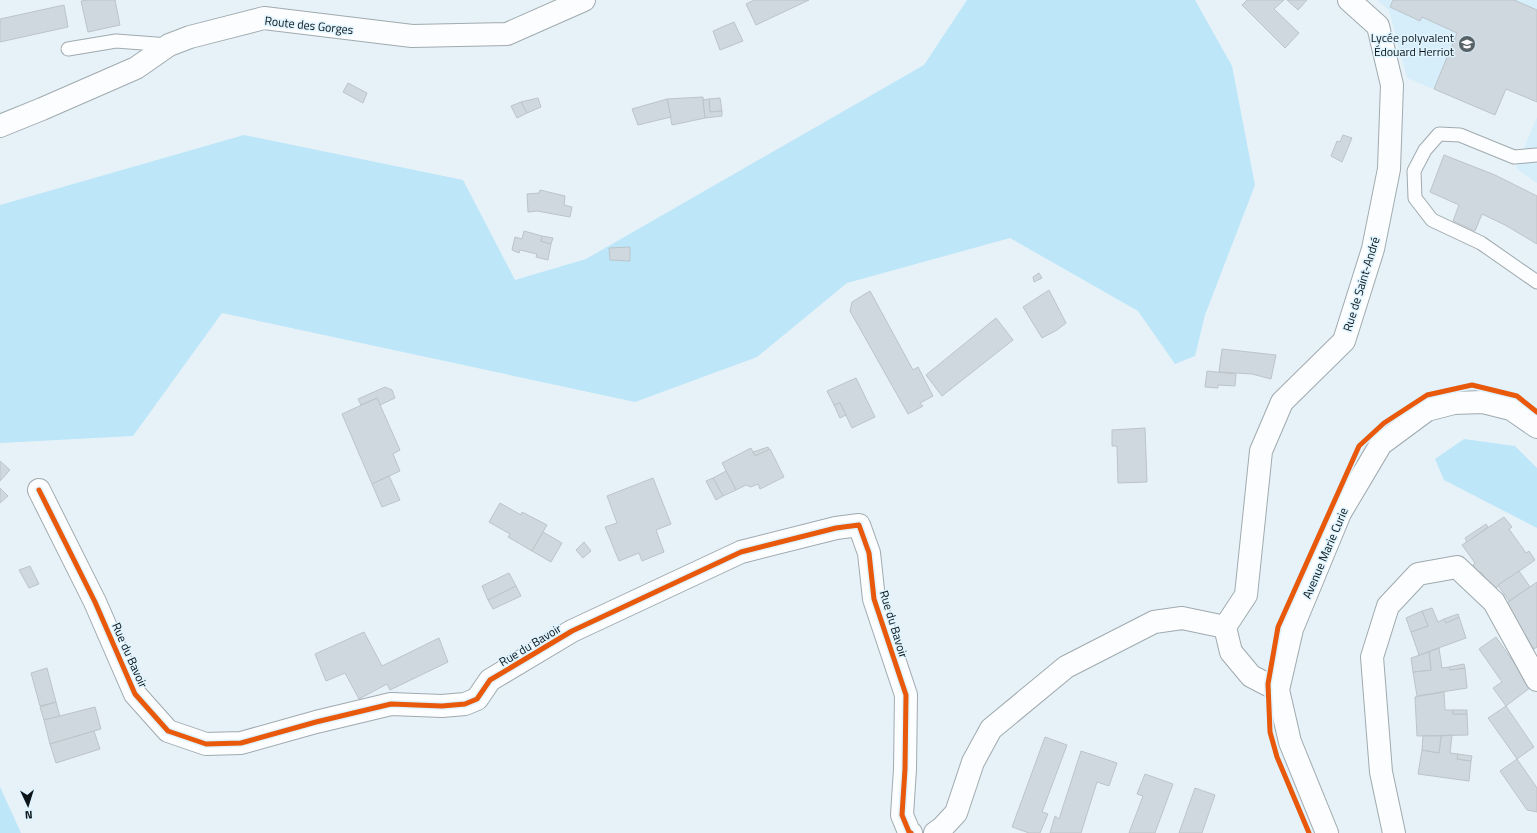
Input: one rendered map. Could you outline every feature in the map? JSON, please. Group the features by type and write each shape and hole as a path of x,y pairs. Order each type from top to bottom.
{"street":[{"name":"Route des Gorges","path":"0,126 136,68 169,45 190,37 264,18 412,36 507,34 584,0"},
{"name":"Rue de Saint-André","path":"1225,627 1246,595 1261,450 1282,402 1344,341 1373,248 1389,169 1392,86 1378,26 1349,0"},
{"name":"Avenue Marie Curie","path":"1327,833 1290,742 1278,690 1292,629 1340,512 1381,444 1427,410 1454,403 1483,402 1510,409 1537,427"},
{"name":"Rue du Bavoir","path":"39,490 95,602 135,694 168,731 206,744 241,743 316,722 391,704 442,706 466,704 477,699 490,680 572,631 741,552 836,528 859,525 869,553 874,599 906,695 905,769 902,815 910,833"},
{"path":"1394,833 1382,772 1372,657 1388,606 1413,579 1418,574 1457,567 1494,602 1537,680"},
{"path":"935,833 942,828 956,813 973,762 991,729 1066,667 1154,622 1182,618 1225,627 1231,652 1251,676 1278,690"}],"lane":[{"path":"68,49 116,41 169,45"},
{"path":"1537,155 1514,157 1460,135 1439,134 1425,150 1414,171 1415,198 1432,220 1481,243 1537,282"}],"shaded area":[{"path":"967,0 1195,0 1232,66 1255,185 1205,315 1195,356 1175,364 1138,311 1010,238 847,283 757,357 635,402 222,313 133,436 0,443 0,205 244,135 463,180 515,280 586,259 924,65"},
{"name":"Lycée polyvalent Édouard Herriot","path":"1377,0 1537,0 1537,102 1506,89 1495,115 1407,78 1389,10"},
{"path":"1537,117 1537,183 1516,168"},
{"path":"1464,439 1515,446 1537,468 1537,528 1444,480 1435,459"},
{"path":"0,787 21,833 0,833"}],"building":[{"path":"115,0 120,25 88,32 81,1"},
{"path":"754,0 809,0 756,25 746,4"},
{"path":"1247,0 1284,0 1274,9 1299,33 1285,48 1242,5"},
{"path":"1287,0 1307,0 1298,10"},
{"name":"Lycée polyvalent Édouard Herriot","path":"1393,0 1514,0 1537,10 1537,102 1506,89 1495,115 1434,89 1457,33 1422,17 1420,21 1390,7"},
{"path":"64,5 68,27 0,42 0,19"},
{"path":"734,22 743,41 720,50 713,31"},
{"path":"348,83 367,93 363,103 343,92"},
{"path":"703,97 705,118 672,125 667,99"},
{"path":"538,98 541,107 527,113 521,102"},
{"path":"720,98 722,111 710,112 709,99"},
{"path":"667,99 671,117 638,125 632,109"},
{"path":"709,99 710,112 722,111 722,116 705,118 703,100"},
{"path":"521,102 527,113 517,118 511,106"},
{"path":"1343,135 1352,138 1342,162 1331,156 1337,141 1340,142"},
{"path":"1444,155 1495,175 1537,196 1537,244 1505,225 1482,214 1475,231 1453,221 1459,205 1430,192"},
{"path":"540,190 565,196 564,205 572,207 570,217 537,211 528,212 527,194 539,193"},
{"path":"524,231 542,236 541,241 551,244 548,260 536,257 537,254 520,250 519,253 512,250 515,237 522,239"},
{"path":"542,236 553,238 551,244 541,241"},
{"path":"630,247 630,261 610,260 609,248"},
{"path":"1039,273 1042,278 1034,282 1033,277"},
{"path":"1049,290 1066,323 1042,338 1023,307"},
{"path":"870,291 913,370 918,367 933,396 920,403 923,406 908,414 850,311 852,302"},
{"path":"996,318 1013,340 942,396 926,375"},
{"path":"1222,349 1276,355 1271,379 1252,374 1219,372"},
{"path":"1207,371 1236,374 1235,386 1218,385 1218,388 1205,387"},
{"path":"856,378 875,417 852,428 840,403 834,405 827,391"},
{"path":"385,387 392,390 395,398 380,405 377,398 361,405 358,399"},
{"path":"377,398 400,450 393,454 400,471 372,484 342,414"},
{"path":"840,403 846,415 840,418 834,405"},
{"path":"1145,428 1147,482 1118,483 1117,446 1112,446 1112,430"},
{"path":"768,447 769,450 755,456 753,452"},
{"path":"751,448 755,456 770,449 784,477 760,489 758,484 751,487 746,485 736,490 722,463"},
{"path":"0,461 10,470 0,481"},
{"path":"726,471 736,490 723,496 713,478"},
{"path":"389,476 400,500 382,507 372,484"},
{"path":"653,478 671,524 656,530 664,552 642,561 639,553 619,561 605,527 617,523 607,496"},
{"path":"713,478 723,496 716,500 706,481"},
{"path":"0,488 8,496 0,503"},
{"path":"500,503 521,515 522,512 547,525 532,551 508,537 510,534 489,522"},
{"path":"1504,517 1512,527 1509,529 1526,553 1529,551 1535,560 1493,590 1481,572 1479,573 1473,565 1475,563 1462,545"},
{"path":"1486,524 1488,527 1467,542 1465,538"},
{"path":"543,532 562,543 551,562 532,551"},
{"path":"584,542 591,551 583,558 576,550"},
{"path":"30,566 39,584 29,588 19,570"},
{"path":"1519,571 1530,587 1509,601 1498,585"},
{"path":"509,573 516,586 488,600 482,586"},
{"path":"1537,582 1537,647 1534,649 1504,605"},
{"path":"516,586 521,596 493,609 488,600"},
{"path":"1432,608 1438,622 1444,619 1446,623 1459,617 1466,638 1419,655 1411,632 1428,626 1422,611"},
{"path":"1422,611 1428,626 1411,632 1406,618"},
{"path":"1458,614 1459,617 1446,623 1444,619"},
{"path":"364,632 382,666 439,638 448,662 390,690 387,684 359,699 345,673 326,681 315,654"},
{"path":"1496,637 1531,687 1506,706 1493,688 1502,682 1479,649"},
{"path":"1439,648 1442,668 1449,667 1450,670 1465,668 1467,688 1417,696 1413,672 1431,670 1429,652"},
{"path":"1429,652 1431,670 1413,672 1411,658"},
{"path":"1464,664 1465,668 1450,670 1449,667"},
{"path":"47,668 56,702 40,706 31,673"},
{"path":"1444,692 1445,710 1453,710 1453,714 1467,714 1468,735 1417,736 1415,697"},
{"path":"56,702 60,717 44,720 40,707"},
{"path":"1506,706 1534,747 1517,759 1488,718"},
{"path":"95,707 101,729 50,744 44,720"},
{"path":"1453,710 1467,710 1467,714 1453,714"},
{"path":"94,731 100,749 56,763 50,744"},
{"path":"1452,735 1450,753 1458,754 1457,759 1471,761 1469,781 1418,774 1422,750 1439,753 1441,736"},
{"path":"1423,736 1441,736 1439,753 1422,750"},
{"path":"1045,737 1067,745 1042,812 1048,814 1040,833 1029,833 1012,827"},
{"path":"1081,751 1117,763 1109,786 1097,782 1081,833 1050,833 1055,816 1059,819"},
{"path":"1458,754 1472,756 1471,761 1457,759"},
{"path":"1517,759 1537,788 1537,812 1527,810 1500,771"},
{"path":"1145,774 1173,784 1155,833 1129,833 1143,796 1137,794"},
{"path":"1195,788 1215,795 1202,833 1179,833"}],"cycle path":[{"path":"1309,833 1277,757 1270,732 1268,684 1278,627 1359,446 1384,423 1427,395 1472,385 1517,396 1537,412"},
{"path":"39,490 95,602 135,694 168,731 206,744 241,743 316,722 391,704 442,706 465,704 477,699 490,680 572,631 741,552 836,528 859,525 869,553 874,599 906,695 905,769 902,815 909,832 911,833"}],"place":[{"name":"Lycée polyvalent Édouard Herriot","path":"1467,44"}]}
